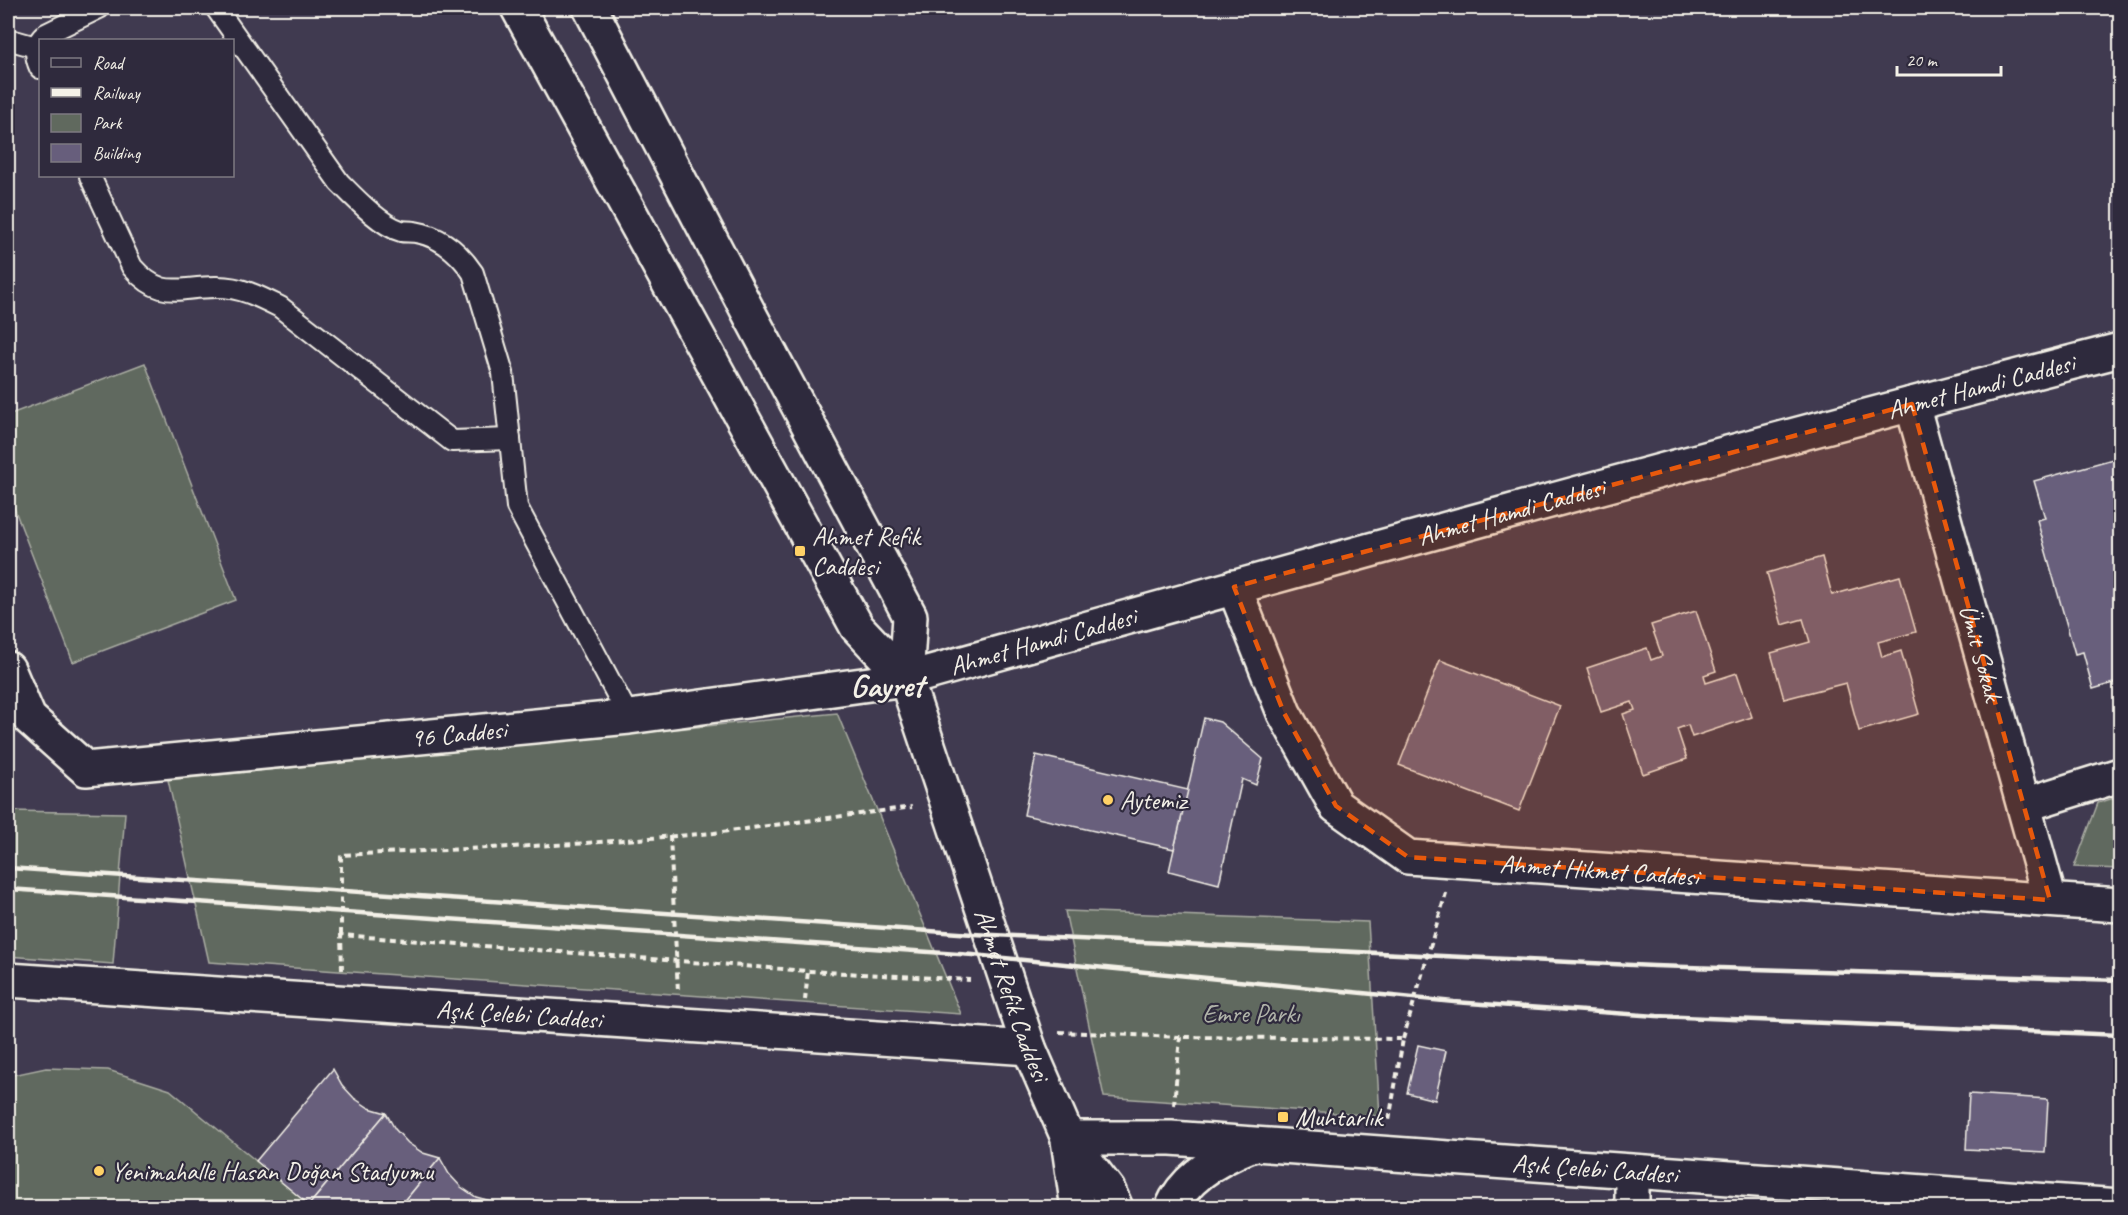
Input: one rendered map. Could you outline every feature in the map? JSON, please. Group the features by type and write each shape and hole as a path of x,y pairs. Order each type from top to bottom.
{"street":[{"name":"Ahmet Refik Caddesi","path":"518,8 857,627 906,679"},
{"name":"Ahmet Refik Caddesi","path":"590,8 910,616 906,679 1025,1039 1068,1138 1108,1190 1116,1208"},
{"name":"Ahmet Hamdi Caddesi","path":"906,679 1234,587 2121,350"},
{"name":"Ümit Sokak","path":"1912,404 2050,900"},
{"name":"Ahmet Hikmet Caddesi","path":"1234,587 1284,713 1336,806 1408,857 2121,905"},
{"name":"96 Caddesi","path":"8,669 28,718 86,769 628,717 906,679"},
{"path":"2024,805 2121,776"},
{"name":"Aşık Çelebi Caddesi","path":"8,980 679,1024 1025,1039"},
{"name":"Ahmet Refik Caddesi","path":"1068,1138 1079,1208"},
{"name":"Aşık Çelebi Caddesi","path":"1068,1138 1171,1138 1632,1172 1971,1202 2121,1206"},
{"path":"1172,1208 1189,1183 1208,1166 1229,1153 1253,1144"},
{"path":"1632,1172 1632,1208"}],"lane":[{"path":"40,39 99,8"},
{"path":"216,8 339,182 378,218 400,231 415,232 443,242 465,261 473,273 503,373 518,507 628,717"},
{"path":"8,42 11,40 36,47"},
{"path":"39,41 36,47 39,64"},
{"path":"90,177 132,267 152,285 167,290 182,291 200,288 228,288 259,296 280,307 452,441 510,439"}],"path":[{"path":"343,1002 341,855 670,837 947,802"},
{"path":"670,837 678,961 679,1024"},
{"path":"1384,1154 1403,1039 1455,860"},
{"path":"341,935 1006,983"},
{"path":"1025,1039 1180,1037 1403,1039"},
{"path":"1171,1138 1180,1037"}],"highlighted area":[{"path":"1912,404 2050,900 1408,857 1336,806 1284,713 1234,587"}],"green space":[{"path":"145,363 236,600 73,662 8,492 8,415"},
{"path":"837,713 961,1014 209,962 168,780"},
{"path":"2120,796 2120,869 2074,867 2098,803"},
{"path":"8,811 125,813 113,964 8,956"},
{"name":"Emre Parkı","path":"1065,911 1368,922 1380,1116 1104,1097"},
{"path":"46,1068 108,1070 170,1090 312,1207 8,1207 8,1076"}],"building":[{"path":"2120,457 2120,681 2093,689 2083,652 2075,654 2037,520 2045,518 2034,481"},
{"path":"1822,557 1832,595 1900,576 1916,632 1878,642 1882,657 1901,651 1919,714 1859,731 1846,683 1784,699 1771,653 1810,642 1803,619 1782,625 1767,573"},
{"path":"1696,611 1716,671 1704,675 1706,683 1737,673 1752,717 1692,737 1688,725 1677,729 1687,759 1643,774 1623,714 1635,710 1632,702 1601,712 1587,668 1647,648 1651,660 1662,656 1651,625"},
{"path":"1440,660 1560,706 1519,811 1399,765"},
{"path":"1204,718 1220,722 1263,759 1256,785 1242,779 1219,884 1169,871"},
{"path":"1036,755 1188,790 1174,849 1024,815"},
{"path":"1418,1045 1446,1051 1435,1100 1407,1093"},
{"path":"333,1069 342,1085 354,1098 369,1108 386,1113 309,1205 256,1161"},
{"path":"1969,1094 2048,1099 2045,1153 1966,1149"},
{"path":"386,1113 395,1129 408,1143 423,1153 440,1158 399,1208 312,1208 309,1205"},
{"path":"440,1158 449,1174 461,1187 476,1197 494,1202 489,1208 399,1208"}],"railway":[{"path":"8,868 973,934 1654,966 2120,980"},
{"path":"8,889 973,955 1454,1002 1657,1016 2120,1035"}],"place":[{"name":"Ahmet Refik Caddesi","path":"800,551"},
{"name":"Aytemiz","path":"1108,800"},
{"name":"Muhtarlık","path":"1283,1117"},
{"name":"Yenimahalle Hasan Doğan Stadyumu","path":"99,1171"}],"district":[{"name":"Gayret","path":"887,685"}]}
